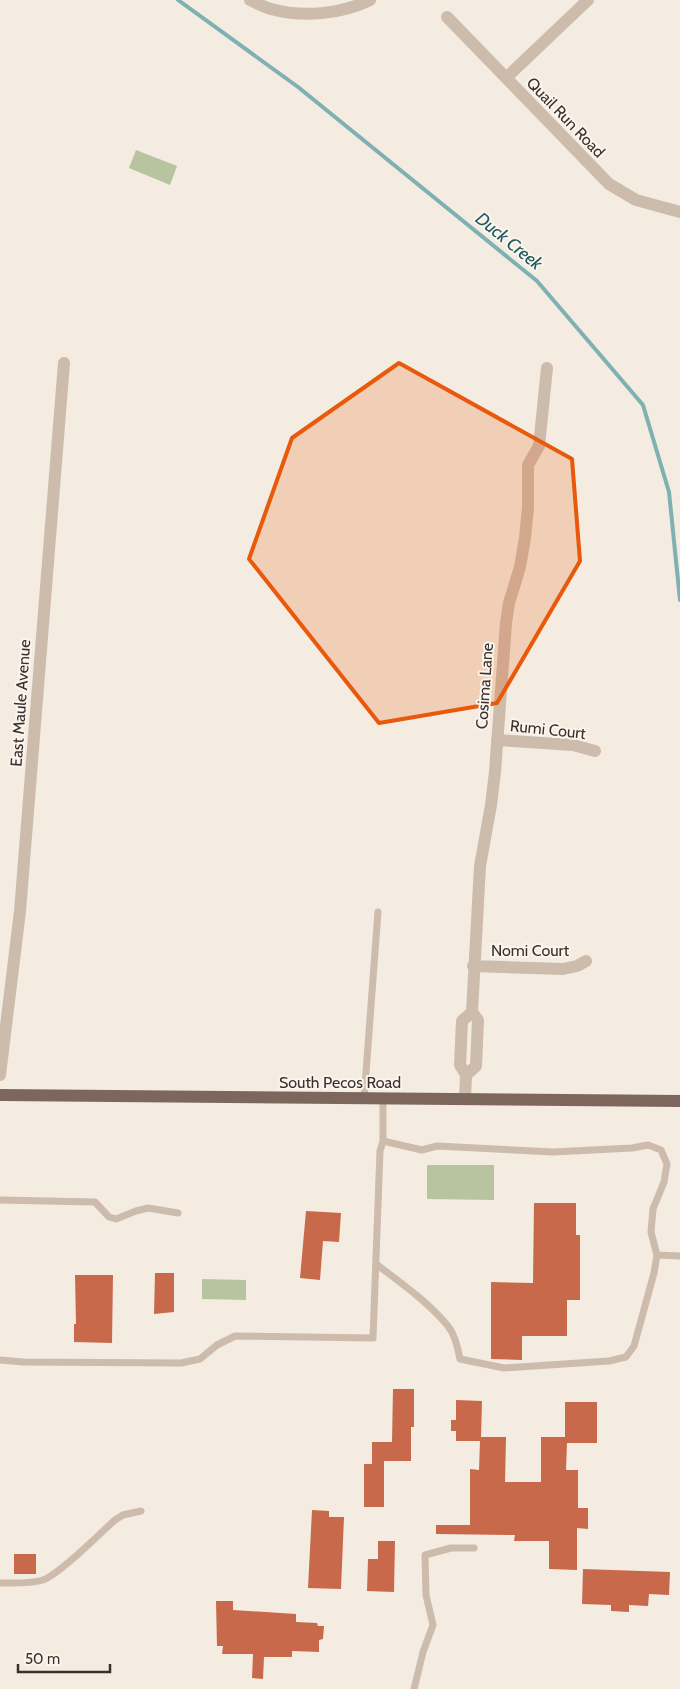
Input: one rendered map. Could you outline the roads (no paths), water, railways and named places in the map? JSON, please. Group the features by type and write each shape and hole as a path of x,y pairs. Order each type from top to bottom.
{"main road":[{"name":"South Pecos Road","path":"0,1095 680,1101"}],"street":[{"path":"250,0 272,9 307,14 333,12 370,0"},
{"path":"506,78 588,0"},
{"name":"Quail Run Road","path":"447,17 609,184 636,200 680,212"},
{"name":"East Maule Avenue","path":"0,1075 21,902 64,363"},
{"name":"Cosima Lane","path":"466,1075 476,1066 478,1020 472,1012 473,966 480,866 491,805 506,623 525,538 528,508 528,465 539,446 547,368"},
{"name":"Rumi Court","path":"497,740 573,745 595,751"},
{"name":"Nomi Court","path":"473,966 563,969 577,966 586,961"},
{"name":"Cosima Lane","path":"465,1099 466,1075 460,1065 462,1021 472,1012"}],"lane":[{"path":"364,1099 378,912"},
{"path":"461,1038 477,1039"},
{"path":"0,1360 22,1362 181,1363 200,1359 217,1345 235,1336 373,1338 380,1152 383,1141 382,1099"},
{"path":"376,1264 411,1291 449,1327 458,1347 460,1359 504,1368 609,1361 626,1358 634,1346 654,1273 656,1255 651,1232 653,1209 664,1182 666,1164 661,1150 648,1145 632,1148 553,1152 437,1146 422,1150 383,1141"},
{"path":"0,1200 95,1202 109,1217 116,1219 148,1208 178,1213"},
{"path":"656,1255 680,1256"},
{"path":"0,1583 23,1583 44,1580 59,1571 115,1520 141,1511"},
{"path":"414,1689 423,1652 433,1625 426,1594 425,1555 451,1548 474,1548"}],"waterway":[{"name":"Duck Creek","path":"178,0 298,87 537,281 643,405 669,492 680,600"}]}
